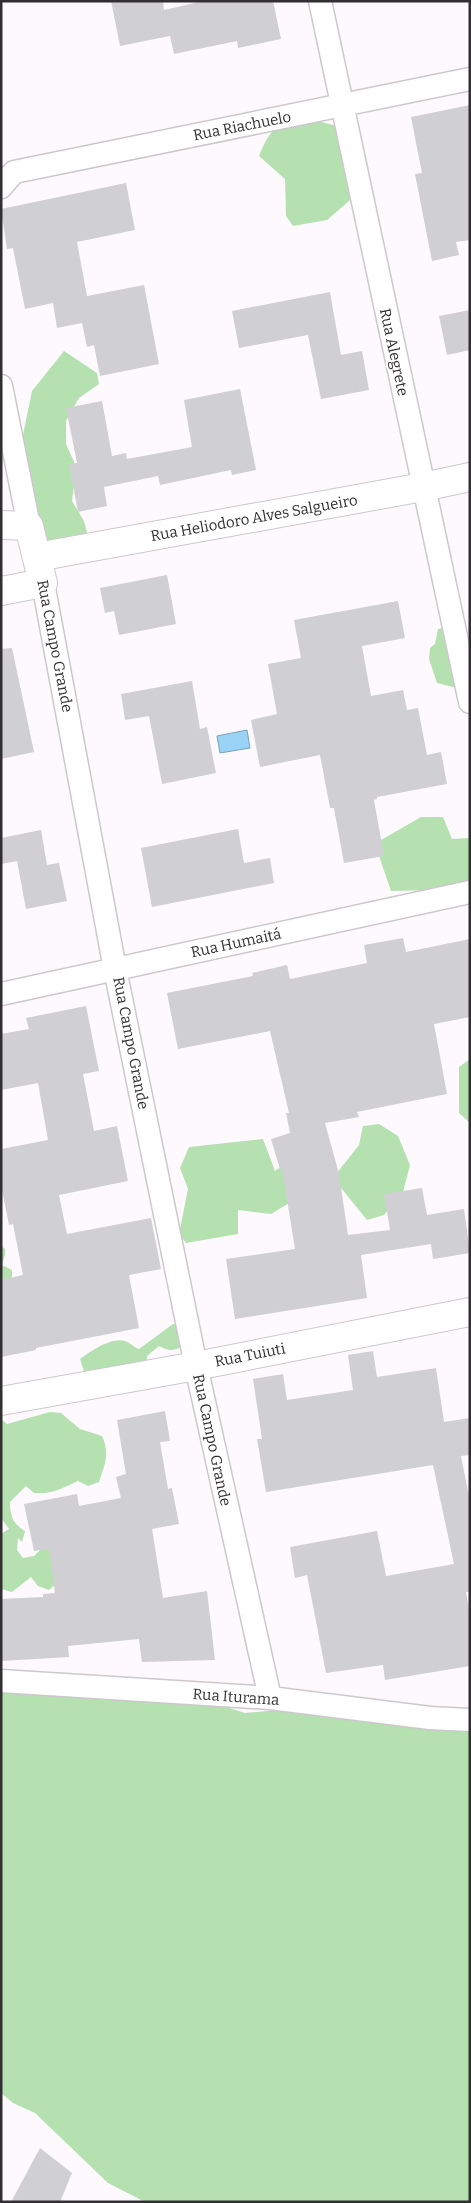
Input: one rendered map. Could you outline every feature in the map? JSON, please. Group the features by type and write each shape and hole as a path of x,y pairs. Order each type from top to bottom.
{"street":[{"name":"Rua Alegrete","path":"320,1 470,702"},
{"name":"Rua Riachuelo","path":"7,180 470,79"},
{"name":"Rua Campo Grande","path":"1,386 43,583 116,969 196,1366 270,1698"},
{"name":"Rua Heliodoro Alves Salgueiro","path":"37,557 470,477"},
{"path":"1,525 30,526"},
{"path":"1,591 43,583"},
{"name":"Rua Humaitá","path":"1,994 470,892"},
{"name":"Rua Tuiuti","path":"1,1401 196,1366 470,1312"},
{"name":"Rua Iturama","path":"1,1681 270,1698 430,1718 470,1720"},
{"path":"430,1718 470,1711"}],"green space":[{"path":"298,116 345,128 356,195 327,220 293,226 286,216 285,179 259,156 273,131 283,123"},
{"path":"64,351 97,373 99,384 79,398 66,421 66,444 76,466 72,501 84,521 87,532 80,543 38,541 17,464 32,391"},
{"path":"452,626 461,689 437,683 429,659 430,648 435,644 438,629"},
{"path":"421,817 443,817 452,839 470,838 470,898 435,890 391,891 377,850 381,840"},
{"path":"470,1059 470,1123 459,1113 459,1067"},
{"path":"379,1124 398,1136 410,1165 403,1192 384,1215 367,1220 333,1178 359,1145 363,1126"},
{"path":"263,1139 275,1171 285,1164 299,1197 271,1214 238,1210 238,1234 186,1243 179,1234 188,1189 180,1168 189,1147"},
{"path":"1,1246 5,1249 2,1265 12,1270 12,1280 1,1303"},
{"path":"173,1324 179,1324 185,1345 172,1350 159,1346 147,1356 147,1367 85,1374 80,1359 95,1349 119,1340 125,1341 139,1349"},
{"path":"50,1412 61,1413 80,1429 102,1436 106,1448 105,1464 99,1482 88,1486 78,1481 46,1493 34,1493 26,1486 10,1502 13,1519 25,1531 22,1542 18,1538 17,1550 23,1558 34,1556 42,1548 77,1553 67,1574 49,1590 38,1586 31,1577 12,1592 1,1589 1,1534 9,1529 1,1518 1,1419 7,1424"},
{"path":"152,1683 245,1713 321,1706 470,1728 470,2202 145,2202 108,2183 35,2113 13,2103 1,2093 1,1687"}],"water":[{"path":"247,730 250,748 220,753 217,736"}],"building":[{"path":"111,1 163,1 164,10 203,1 273,1 281,39 238,48 237,41 174,54 170,36 120,46"},
{"path":"470,105 470,240 456,242 459,255 432,261 415,174 422,173 411,117"},
{"path":"126,183 135,230 77,242 87,296 144,285 159,364 100,376 94,345 87,347 82,323 57,328 53,303 25,309 13,248 7,249 1,209"},
{"path":"330,292 341,355 362,351 369,390 321,399 308,335 239,348 232,311"},
{"path":"470,310 470,350 447,355 439,316"},
{"path":"240,389 256,470 232,475 231,470 160,485 158,476 104,487 107,506 78,512 69,464 77,463 66,408 102,401 112,456 126,453 127,459 192,447 184,400"},
{"path":"167,575 176,624 119,635 114,611 105,613 100,588"},
{"path":"398,601 405,638 362,646 371,696 403,690 407,710 418,708 427,755 441,752 447,784 377,797 374,800 384,856 344,863 334,808 330,808 320,755 260,767 251,720 277,714 268,664 301,658 294,620"},
{"path":"12,648 34,752 1,759 1,649"},
{"path":"192,681 200,729 207,727 216,773 162,784 149,716 125,720 121,694"},
{"path":"238,829 244,863 270,858 274,883 152,907 141,848"},
{"path":"41,830 47,865 59,863 67,901 26,909 17,861 1,864 1,838"},
{"path":"403,938 406,952 470,939 470,1017 434,1024 447,1094 357,1112 359,1117 325,1123 339,1174 348,1235 390,1230 384,1194 422,1188 427,1215 464,1209 470,1253 433,1259 431,1244 361,1255 367,1298 235,1319 226,1259 295,1249 282,1168 280,1169 271,1139 290,1133 286,1113 289,1113 270,1031 178,1049 167,993 253,976 252,973 287,965 290,979 367,963 364,945"},
{"path":"86,1006 99,1071 83,1074 94,1131 117,1126 128,1181 59,1195 67,1234 151,1218 161,1269 129,1275 139,1328 36,1348 36,1350 1,1357 1,1280 23,1275 13,1224 9,1225 1,1185 1,1149 48,1140 38,1083 1,1090 1,1034 29,1029 26,1018"},
{"path":"373,1351 377,1377 436,1368 444,1422 470,1418 470,1455 461,1456 470,1501 470,1592 466,1592 470,1615 470,1666 385,1680 383,1665 326,1673 307,1575 295,1578 290,1547 377,1531 386,1576 454,1564 433,1465 266,1492 257,1439 262,1439 253,1379 283,1374 287,1400 353,1390 348,1355"},
{"path":"165,1411 170,1441 160,1442 168,1489 172,1488 179,1524 152,1529 163,1598 207,1591 215,1660 142,1662 139,1639 68,1646 69,1657 1,1661 1,1599 43,1597 43,1594 55,1593 49,1549 34,1551 24,1504 77,1494 79,1506 121,1498 116,1477 126,1474 117,1420"},
{"path":"40,2148 72,2173 60,2202 11,2202"}]}
